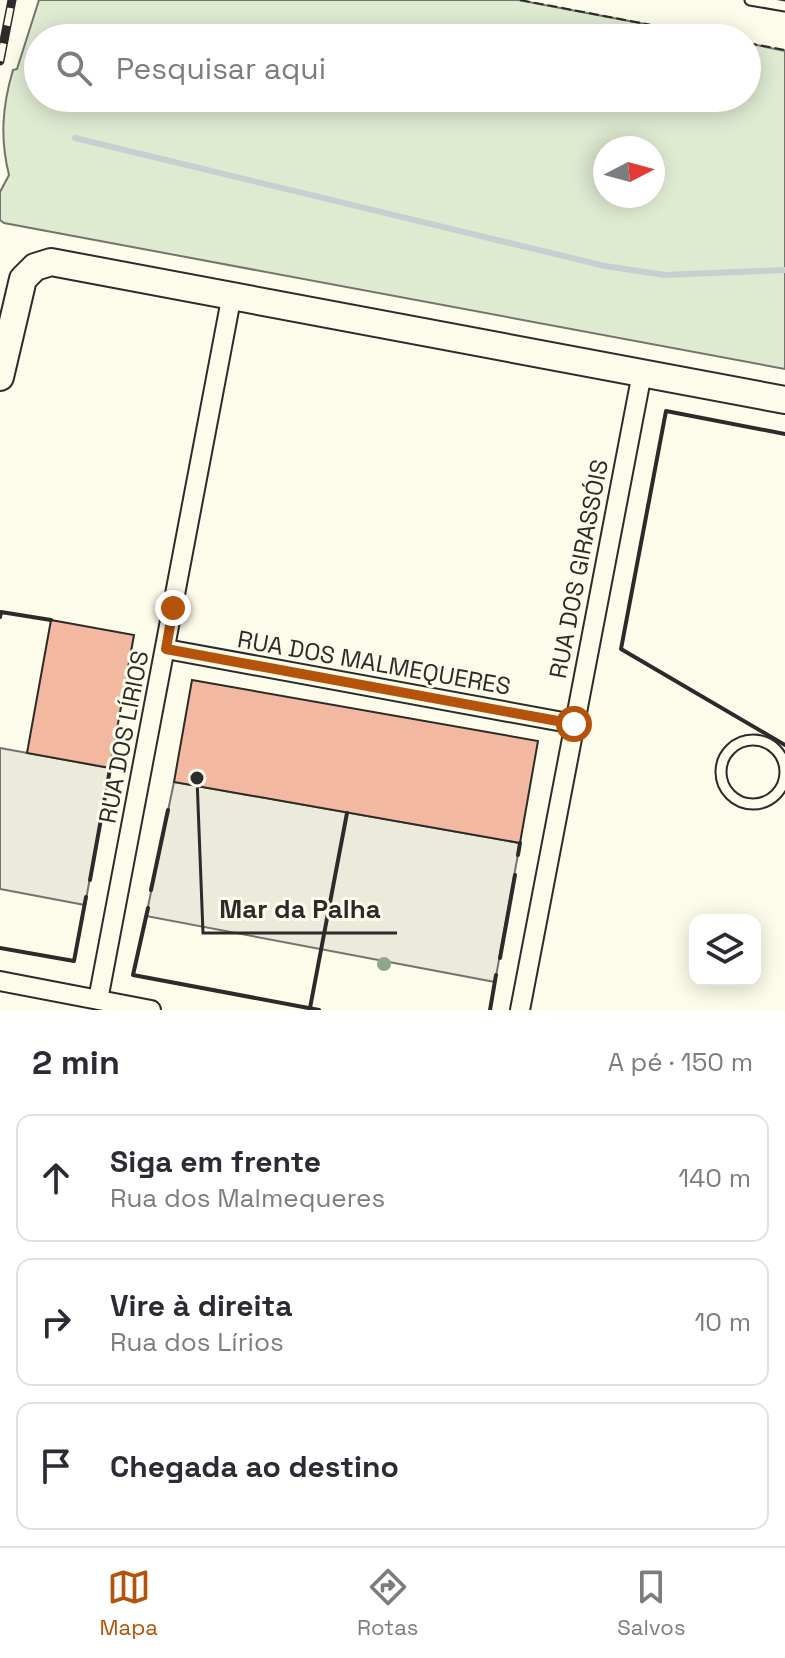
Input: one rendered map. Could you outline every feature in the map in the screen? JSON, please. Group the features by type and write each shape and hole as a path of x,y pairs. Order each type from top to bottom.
{"street":[{"path":"0,377 23,279 35,267 51,262 785,400"},
{"name":"RUA DOS LÍRIOS","path":"98,1000 232,294"},
{"name":"RUA DOS GIRASSÓIS","path":"520,1010 642,373"},
{"name":"RUA DOS MALMEQUERES","path":"166,649 574,724"},
{"path":"0,981 151,1010"}],"lane":[{"path":"750,0 785,6"},
{"path":"752,740 773,747 782,754 782,790 763,802 741,801 725,787 721,766 732,747 752,740"}],"green space":[{"path":"39,0 518,0 645,24 31,24"},
{"path":"761,46 785,51 785,369 4,223 0,220 0,192 9,175 3,136 6,97 13,70 17,69 24,47 24,112 761,112"}],"shaded area":[{"path":"0,748 110,768 85,905 0,889"},
{"path":"174,782 520,843 495,982 146,916"}],"building":[{"path":"51,620 134,635 110,768 27,753"},
{"path":"192,680 538,741 520,843 174,782"}],"waterway":[{"path":"75,138 605,266 665,275 785,270"}],"railway":[{"path":"0,61 12,0"}],"fence":[{"path":"520,0 646,24"},
{"path":"761,46 785,50"}],"wall":[{"path":"785,434 666,411 621,649 785,745"},
{"path":"0,617 1,612 51,620"},
{"path":"108,781 110,768"},
{"path":"90,880 105,797"},
{"path":"151,890 168,810"},
{"path":"310,1008 347,813"},
{"path":"518,855 520,843"},
{"path":"500,958 515,875"},
{"path":"0,948 74,961 86,897"},
{"path":"148,908 133,975 319,1010"},
{"path":"490,1010 496,975"}],"place":[{"name":"Mar da Palha","path":"197,778"}],"route":[{"path":"173,608 166,649 574,724"}]}
